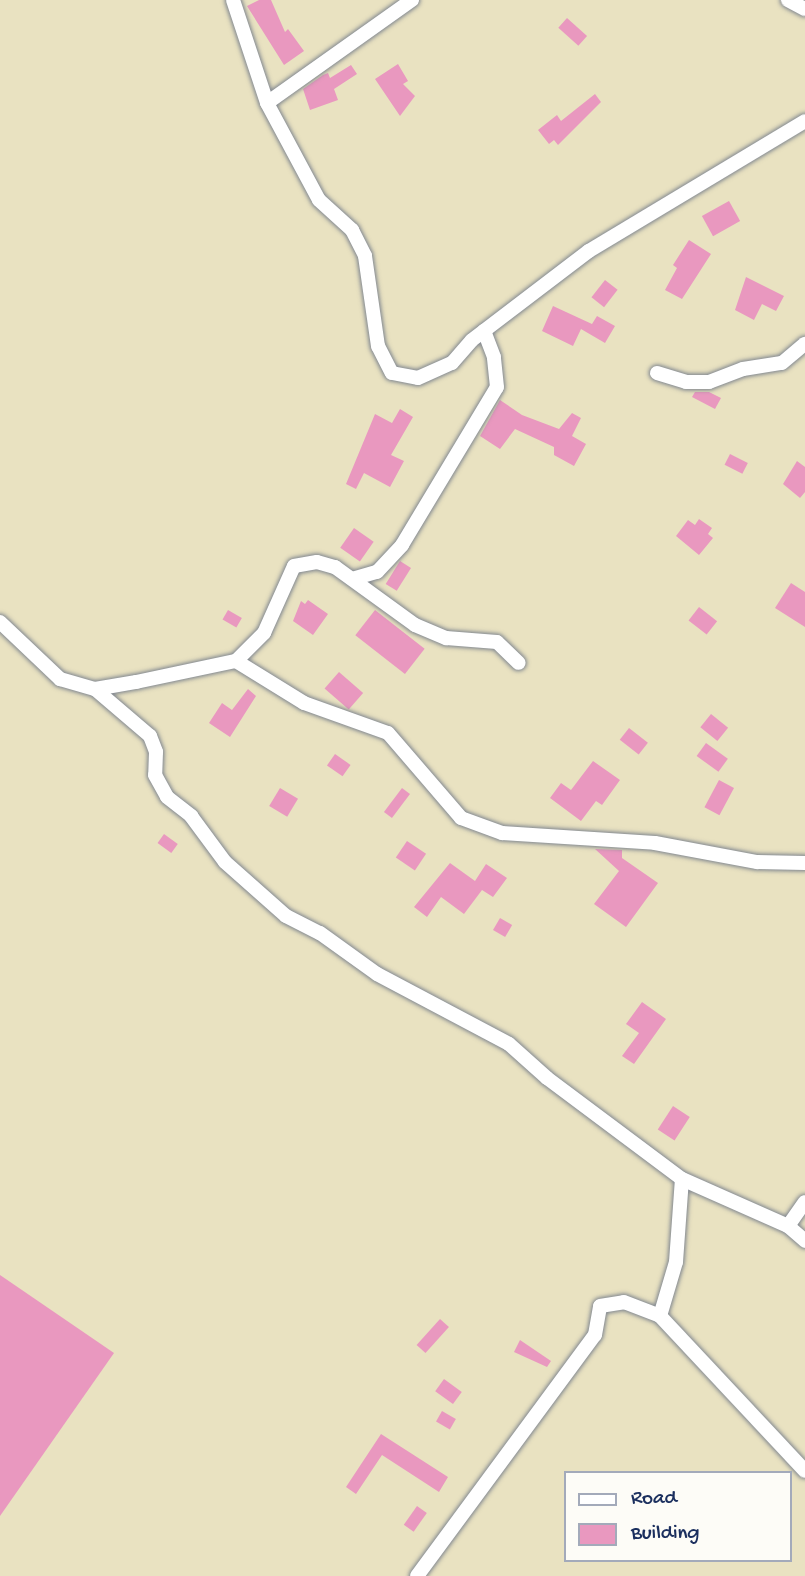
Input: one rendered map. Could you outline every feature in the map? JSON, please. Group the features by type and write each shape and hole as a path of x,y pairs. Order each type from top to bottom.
{"street":[{"path":"233,0 267,103 319,201 352,230 365,256 377,346 392,373 418,377 452,363 484,331 589,251 805,121"},
{"path":"267,103 412,0"},
{"path":"788,0 805,9"},
{"path":"748,169 753,152"},
{"path":"352,579 377,572 402,545 497,387 494,356 484,331"},
{"path":"657,373 686,382 709,382 743,369 782,363 805,344"},
{"path":"95,689 236,661 264,633 294,566 317,562 352,579 415,625 446,638 498,642 519,663"},
{"path":"0,622 60,679 95,689 150,736 156,752 155,775 167,797 191,816 225,862 286,916 320,933 377,974 509,1044 547,1078 682,1179 788,1226 805,1241"},
{"path":"236,661 304,703 388,733 461,818 502,832 656,843 757,862 805,863"},
{"path":"660,1316 676,1262 682,1179"},
{"path":"788,1226 805,1202"},
{"path":"417,1576 595,1335 600,1306 624,1302 660,1316 805,1471"}],"building":[{"path":"259,0 271,0 285,32 288,29 304,51 284,65 247,6"},
{"path":"567,18 587,36 578,46 558,28"},
{"path":"398,64 408,81 403,84 415,96 400,116 375,79"},
{"path":"351,65 357,74 334,89 338,100 310,110 303,89 323,75 328,73 330,78"},
{"path":"595,94 601,102 558,145 554,140 549,144 538,130 557,115 561,121"},
{"path":"729,201 740,221 713,236 702,216"},
{"path":"689,240 711,254 682,299 665,290 677,268 673,265"},
{"path":"746,277 784,296 776,311 762,304 754,320 735,310"},
{"path":"605,280 618,290 604,307 591,297"},
{"path":"553,306 592,324 597,316 615,326 605,343 581,329 573,346 542,331"},
{"path":"695,392 709,392 721,398 715,409 692,397"},
{"path":"500,400 522,415 559,429 572,413 581,418 572,436 586,444 574,466 554,455 554,447 515,429 500,449 480,436"},
{"path":"400,409 413,417 391,455 404,461 390,487 364,473 356,489 346,484 375,414 392,423"},
{"path":"730,454 748,463 742,474 725,465"},
{"path":"797,461 805,467 805,492 800,498 783,484"},
{"path":"699,519 712,528 708,534 713,538 699,555 676,536 688,520 695,525"},
{"path":"354,528 374,542 360,561 340,548"},
{"path":"400,561 411,568 397,591 386,584"},
{"path":"791,583 805,592 805,627 775,608"},
{"path":"308,600 328,614 313,635 293,621 301,601 305,604"},
{"path":"699,607 717,621 707,635 689,620"},
{"path":"228,610 242,618 236,628 222,620"},
{"path":"375,610 425,649 405,674 355,635"},
{"path":"339,672 363,693 349,710 325,689"},
{"path":"248,689 256,696 230,737 209,723 222,703 232,710"},
{"path":"711,714 728,728 717,741 700,727"},
{"path":"629,728 648,743 639,755 620,740"},
{"path":"706,743 728,759 718,772 697,756"},
{"path":"335,754 351,765 343,776 327,765"},
{"path":"593,761 620,780 602,805 596,801 581,821 550,798 561,783 571,790"},
{"path":"719,780 734,788 719,815 704,807"},
{"path":"280,788 298,799 287,817 269,806"},
{"path":"402,788 410,794 392,818 384,812"},
{"path":"164,834 178,844 171,853 158,843"},
{"path":"407,841 426,854 415,870 396,858"},
{"path":"595,849 622,850 622,858 658,883 626,927 594,904 619,871"},
{"path":"450,863 475,881 486,864 507,878 493,897 482,890 464,914 441,897 427,917 414,907"},
{"path":"500,918 512,925 505,937 493,930"},
{"path":"642,1002 666,1019 634,1064 622,1056 639,1033 626,1024"},
{"path":"673,1106 690,1117 675,1140 658,1129"},
{"path":"0,1275 114,1353 0,1516"},
{"path":"440,1319 449,1327 425,1353 417,1345"},
{"path":"520,1340 551,1361 547,1367 514,1352"},
{"path":"444,1379 462,1392 453,1404 435,1391"},
{"path":"442,1411 456,1419 450,1429 436,1421"},
{"path":"381,1434 448,1477 439,1492 382,1455 356,1494 346,1487"},
{"path":"417,1506 427,1513 414,1532 404,1525"}]}
